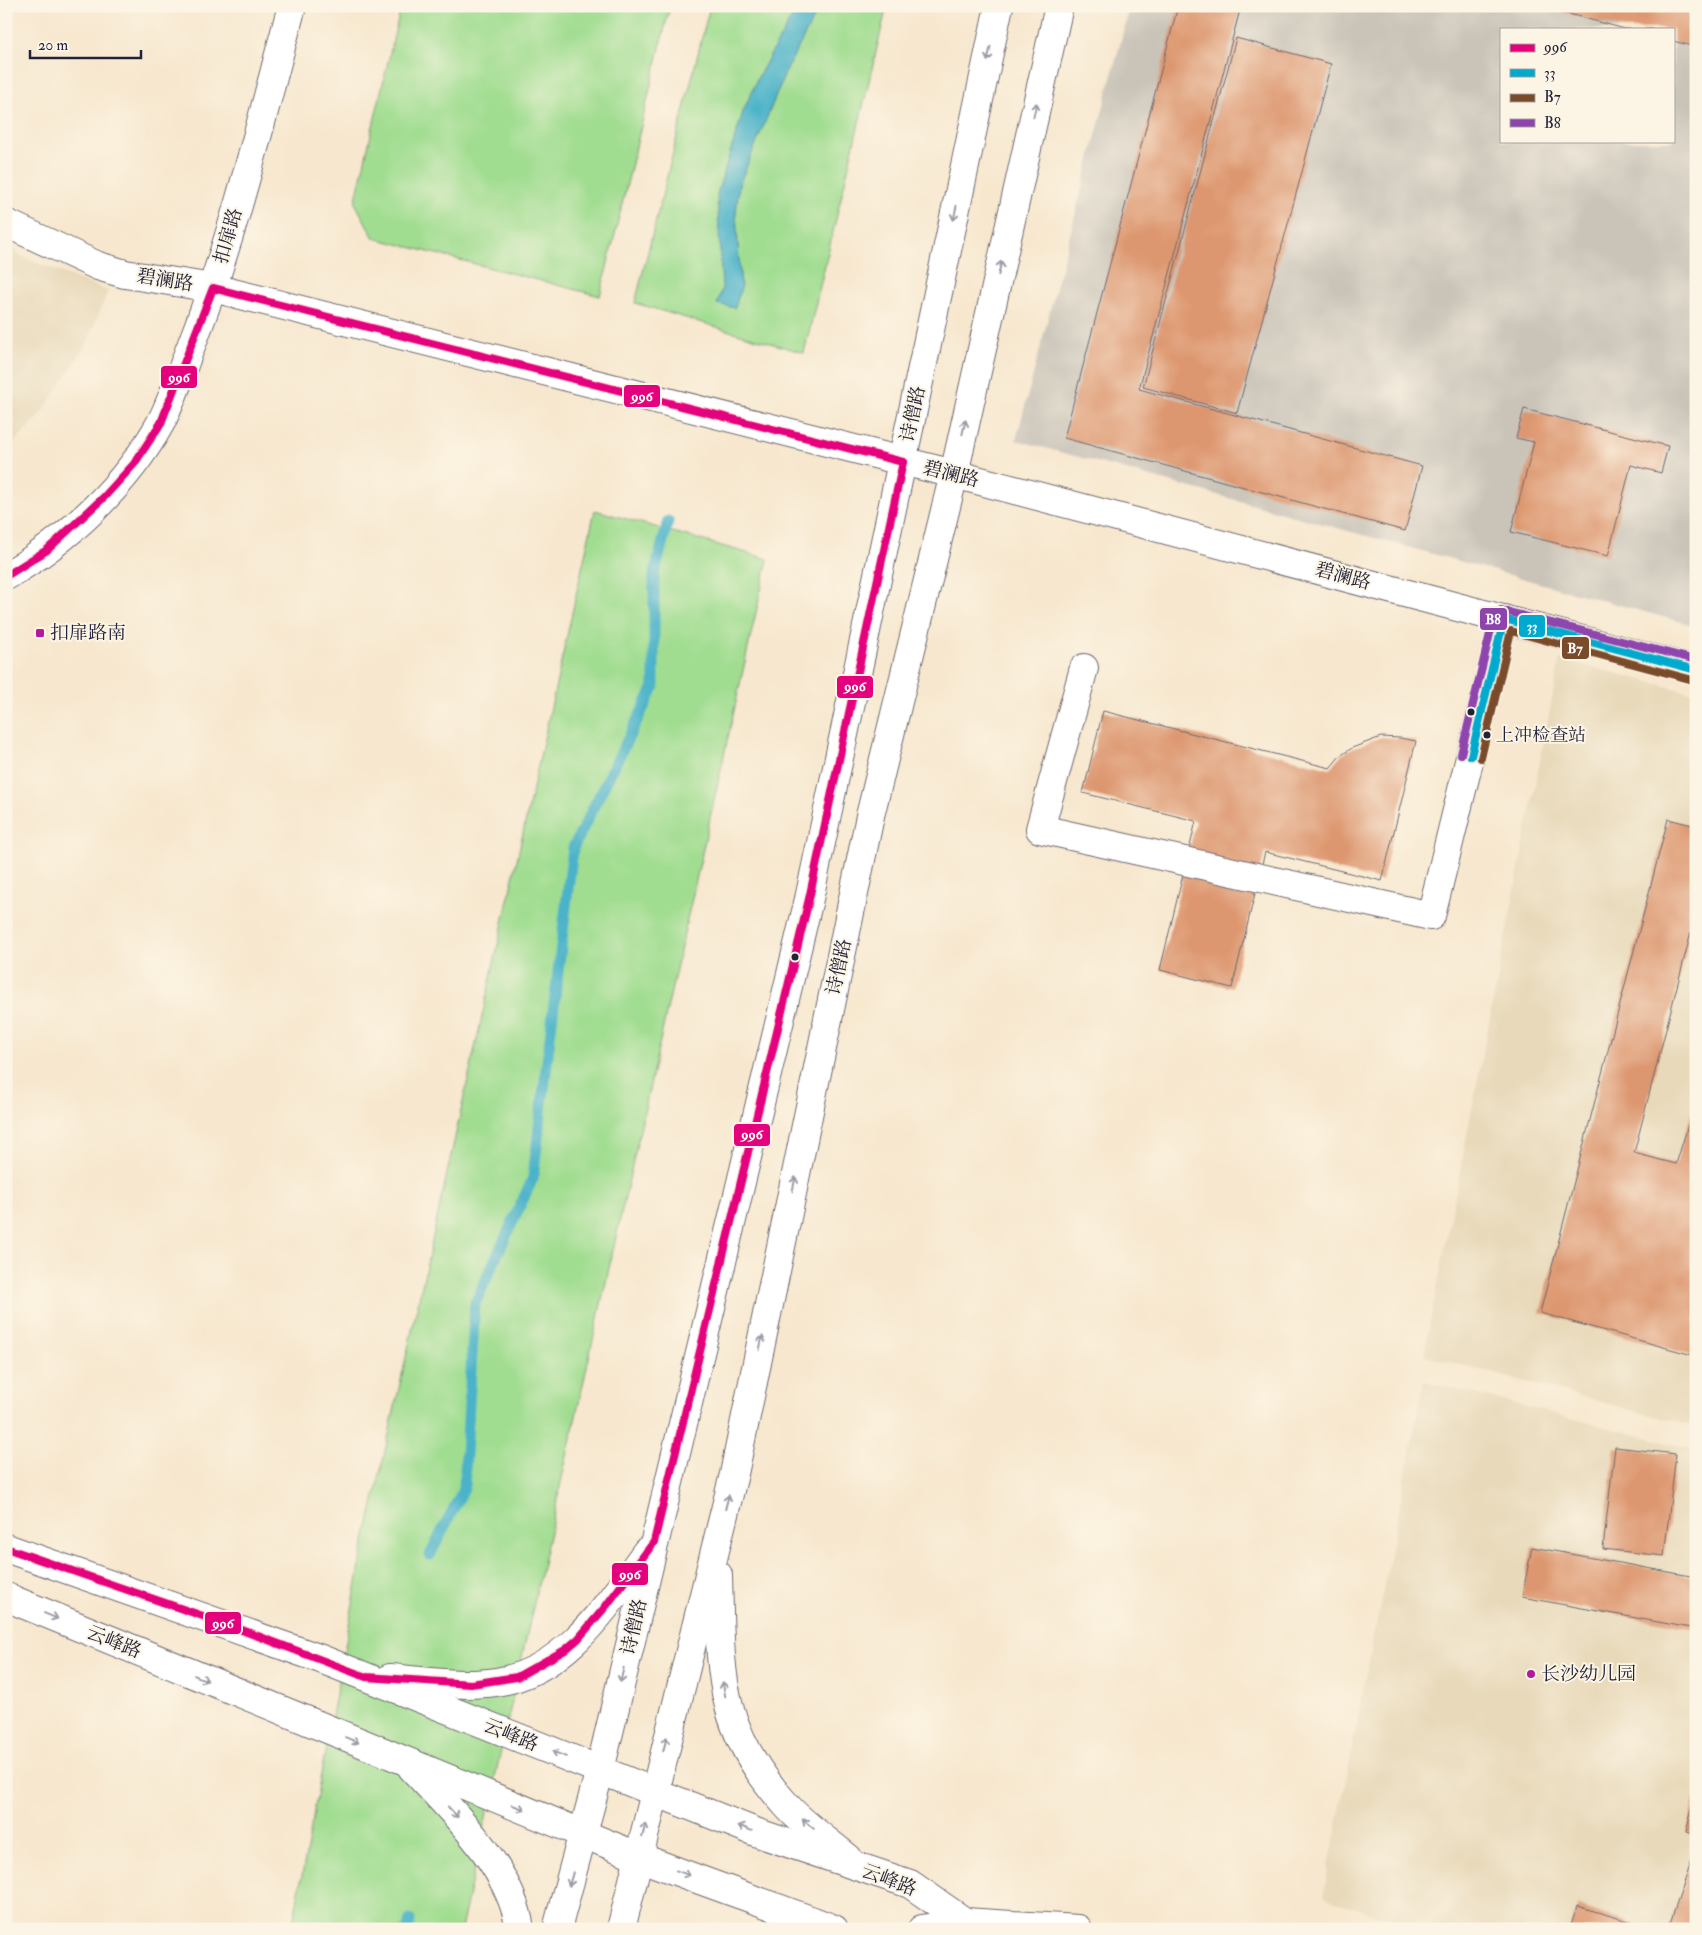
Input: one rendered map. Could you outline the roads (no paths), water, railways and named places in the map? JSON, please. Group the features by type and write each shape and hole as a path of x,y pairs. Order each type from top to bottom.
{"street":[{"name":"扣扉路","path":"6,576 47,550 78,522 134,464 161,423 214,288 292,6"},
{"name":"诗僧路","path":"557,1929 600,1770 808,900 999,6"},
{"name":"诗僧路","path":"621,1929 653,1792 734,1474 870,816 954,474 1059,6"},
{"name":"碧澜路","path":"6,222 98,266 125,274 214,288 954,474 1696,670"},
{"path":"1084,668 1040,829 1431,916 1472,756 1504,618"},
{"path":"717,1540 720,1658 725,1694 735,1728 747,1752 788,1807 858,1867"},
{"path":"366,1677 472,1684 517,1677 544,1663 578,1639 654,1542"},
{"name":"云峰路","path":"6,1548 234,1628 366,1677 758,1833 910,1884 966,1922"},
{"name":"云峰路","path":"6,1597 408,1763 584,1832 638,1856"},
{"path":"408,1763 470,1831 509,1894 517,1911 520,1929"},
{"path":"638,1856 834,1929"},
{"path":"922,1929 966,1922 1078,1929"}],"water":[{"path":"798,6 820,6 787,69 739,185 736,213 741,288 735,308 717,304 722,289 717,194 743,112 758,77"}],"waterway":[{"path":"430,1555 464,1488 475,1303 533,1178 573,848 654,687 654,576 668,521"},
{"path":"408,1929 410,1920"}],"place":[{"name":"扣扉路南","path":"40,633"},
{"name":"上冲检查站","path":"1487,735"},
{"name":"长沙幼儿园","path":"1531,1674"}]}
